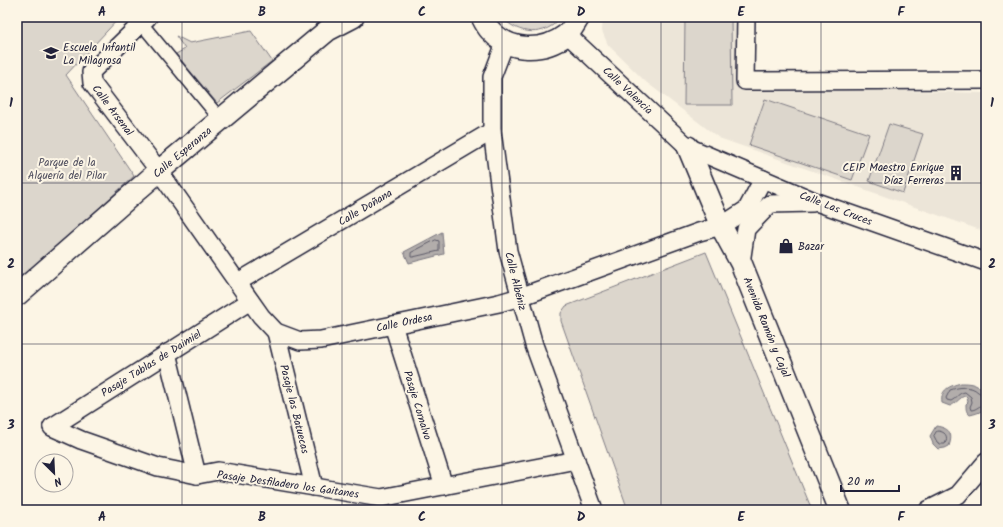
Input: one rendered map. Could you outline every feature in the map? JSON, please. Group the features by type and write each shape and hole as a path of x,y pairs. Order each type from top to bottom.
{"street":[{"name":"Calle Esperanza","path":"17,295 159,171 328,30 354,17"},
{"path":"482,17 490,31 505,43 526,49 548,46 568,34 579,17"},
{"path":"746,17 745,82 986,80"},
{"path":"144,20 221,120"},
{"name":"Calle Arsenal","path":"144,20 91,72 92,84 159,171"},
{"name":"Calle Valencia","path":"568,34 688,147"},
{"name":"Calle Albéniz","path":"505,43 492,77 492,131 508,251 534,345 594,510"},
{"name":"Calle Doñana","path":"238,282 492,131"},
{"name":"Calle Las Cruces","path":"688,147 819,203 986,262"},
{"name":"Avenida Ramón y Cajal","path":"688,147 721,226 740,263 840,510"},
{"name":"Calle Ordesa","path":"159,171 261,316 276,332 300,341 321,340 499,303 520,297 699,232 721,226 747,209 763,178"},
{"path":"740,263 746,229 770,204 819,203"},
{"name":"Pasaje Tablas de Daimiel","path":"52,427 250,301"},
{"name":"Pasaje Cornalvo","path":"393,325 444,486"},
{"name":"Pasaje las Batuecas","path":"276,332 314,487"},
{"path":"167,353 197,475"},
{"name":"Pasaje Desfiladero los Gaitanes","path":"52,427 81,440 158,467 197,475 218,471 381,498 576,460"},
{"path":"928,510 958,495 986,462"}],"shaded area":[{"path":"603,17 737,17 739,90 819,89 986,93 986,232 719,138 646,82 608,45 602,31"}],"green space":[{"name":"Parque de la Alquería del Pilar","path":"17,17 120,17 66,75 134,176 17,283"},
{"path":"502,17 561,17 555,24 540,31 532,32 516,28"},
{"path":"685,18 731,18 732,105 684,105"},
{"path":"251,31 272,61 217,103 176,54 185,49 176,36 190,43"},
{"path":"765,99 869,134 852,180 749,145"},
{"path":"889,124 923,134 903,193 869,181"},
{"path":"706,252 812,510 628,510 561,321 561,313 566,306"}],"water":[{"path":"442,232 444,254 409,263 404,252"},
{"path":"961,383 973,384 982,390 987,400 987,404 983,410 970,415 966,411 966,404 968,402 965,396 950,406 942,403 944,391 953,385"},
{"path":"936,426 944,428 949,432 951,437 949,446 938,449 933,444 930,436"}],"place":[{"name":"Escuela Infantil La Milagrosa","path":"51,53"},
{"name":"CEIP Maestro Enrique Díaz Ferreras","path":"956,173"},
{"name":"Bazar","path":"786,246"}]}
